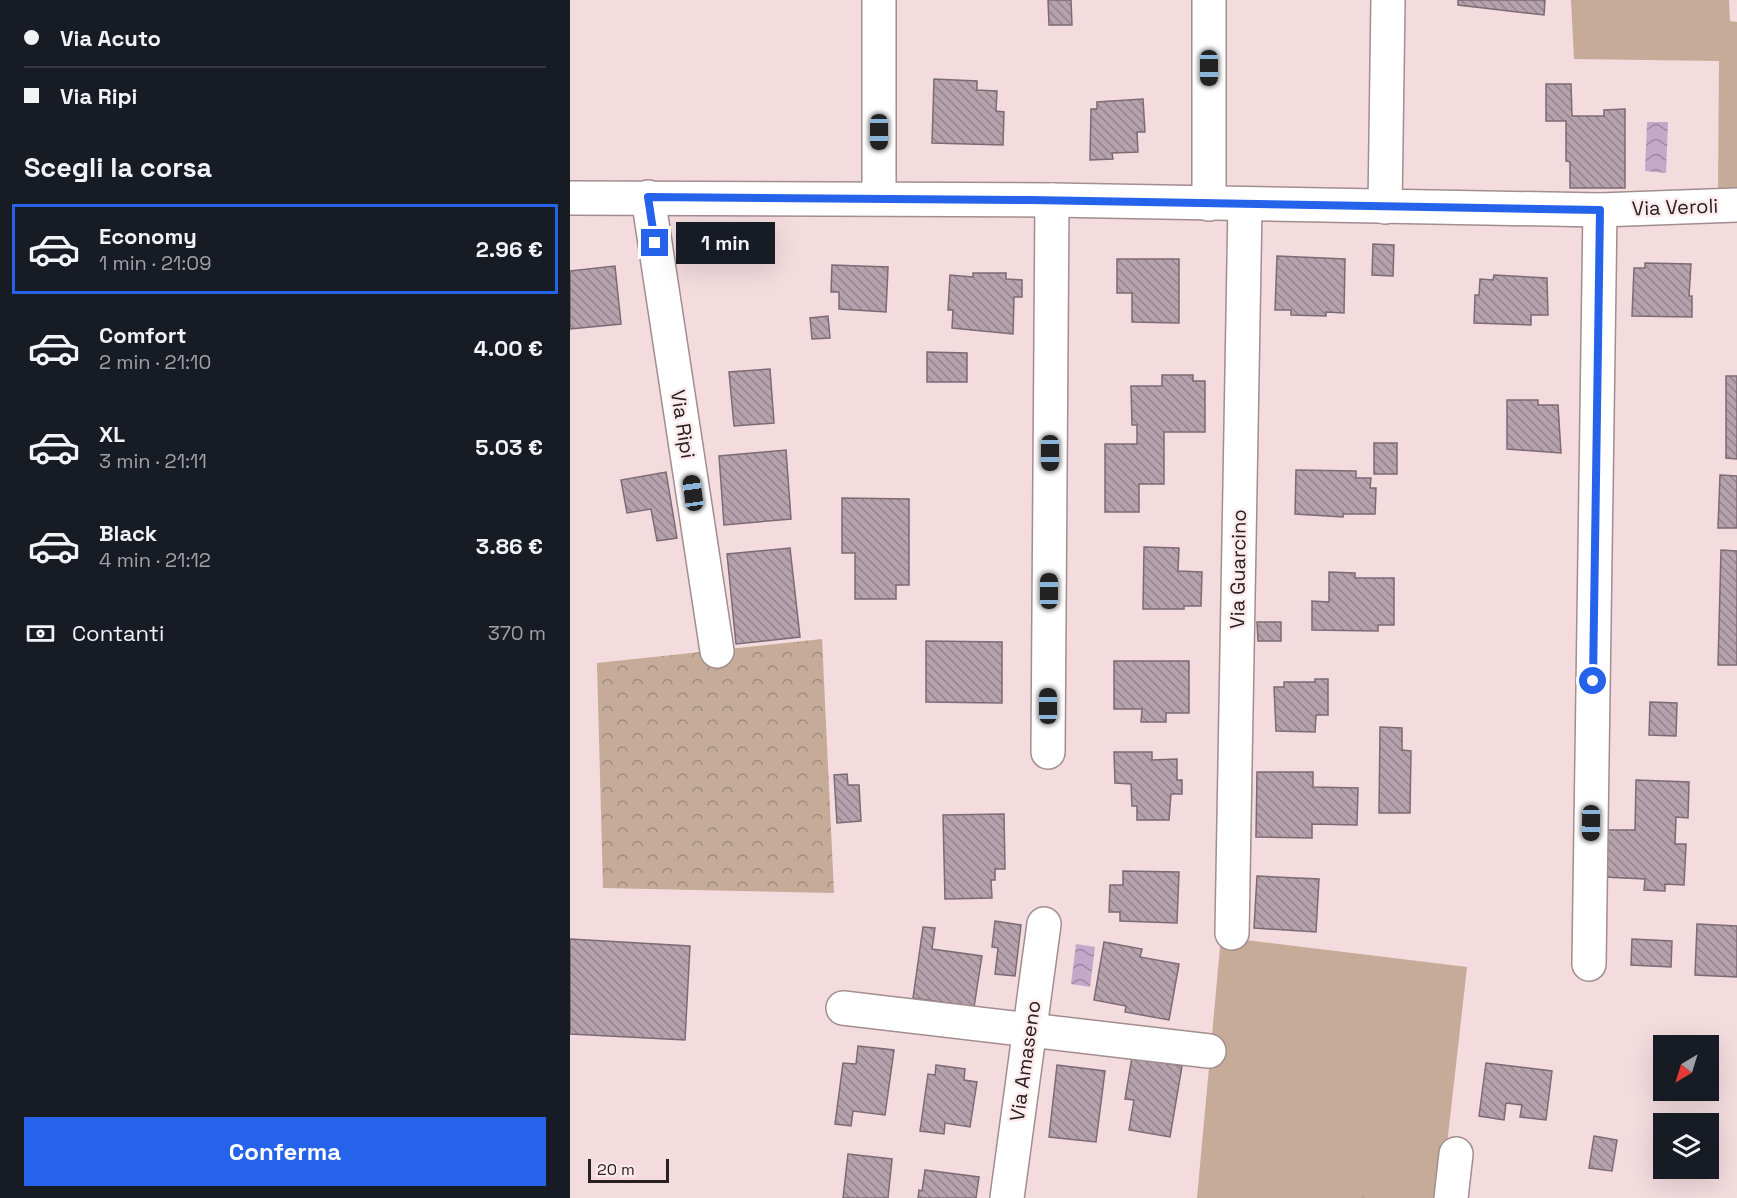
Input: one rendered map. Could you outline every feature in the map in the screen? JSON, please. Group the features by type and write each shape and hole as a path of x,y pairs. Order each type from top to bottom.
{"street":[{"path":"879,0 879,198"},
{"path":"1209,0 1209,204"},
{"path":"1385,207 1388,0"},
{"name":"Via Ripi","path":"648,197 717,651"},
{"name":"Via Veroli","path":"570,198 1052,200 1600,210 1737,205"},
{"path":"1048,752 1052,200"},
{"name":"Via Guarcino","path":"1232,933 1245,205"},
{"path":"1589,964 1600,210"},
{"name":"Via Amaseno","path":"1007,1198 1044,924"},
{"path":"843,1008 1209,1051"},
{"path":"1450,1198 1456,1154"}],"green space":[{"path":"1571,0 1729,0 1730,21 1737,22 1737,192 1718,191 1719,61 1574,59"},
{"path":"822,639 834,893 603,888 597,663"},
{"path":"1221,937 1467,967 1441,1198 1197,1198"}],"water":[{"path":"1647,122 1668,122 1666,173 1645,171"},
{"path":"1076,944 1095,947 1090,987 1071,984"}],"building":[{"path":"1048,0 1071,0 1072,25 1049,25"},
{"path":"1458,0 1545,0 1544,15 1458,5"},
{"path":"934,79 977,81 977,90 997,91 996,111 1004,112 1003,145 932,143"},
{"path":"1546,84 1571,84 1572,116 1604,116 1604,110 1625,109 1625,188 1570,188 1570,162 1566,161 1566,121 1546,121"},
{"path":"1143,99 1145,132 1137,132 1138,152 1112,153 1113,159 1090,160 1091,109 1097,109 1097,102"},
{"path":"1373,244 1394,245 1393,276 1372,275"},
{"path":"1277,256 1345,259 1344,313 1326,312 1326,316 1291,315 1291,310 1275,310"},
{"path":"1117,259 1179,259 1179,323 1132,322 1132,293 1117,293"},
{"path":"1645,263 1691,264 1689,296 1692,296 1692,317 1632,316 1634,268 1645,268"},
{"path":"832,265 888,267 886,312 839,309 839,292 831,292"},
{"path":"615,266 621,324 570,329 570,271"},
{"path":"973,273 1006,273 1006,279 1022,280 1022,297 1014,297 1013,334 952,328 953,310 948,310 950,275 973,277"},
{"path":"1494,275 1547,278 1548,315 1531,315 1531,325 1474,323 1475,295 1479,295 1480,279 1493,280"},
{"path":"828,316 830,338 812,339 810,318"},
{"path":"927,352 967,353 967,382 927,382"},
{"path":"770,369 774,423 734,426 729,372"},
{"path":"1162,375 1193,375 1193,381 1205,381 1205,432 1164,432 1164,484 1139,484 1139,512 1105,512 1105,444 1137,444 1137,425 1132,425 1131,386 1162,386"},
{"path":"1726,376 1737,376 1737,459 1726,458"},
{"path":"1507,400 1538,400 1538,405 1558,405 1561,453 1507,449"},
{"path":"1374,443 1397,443 1397,474 1374,474"},
{"path":"786,450 791,519 724,525 719,456"},
{"path":"1296,470 1356,471 1356,478 1371,478 1370,488 1376,488 1375,514 1343,514 1343,517 1295,514"},
{"path":"666,472 677,538 657,541 651,509 627,513 621,480"},
{"path":"1720,475 1737,476 1737,528 1718,528"},
{"path":"842,498 909,499 909,585 896,585 896,599 855,599 855,553 842,553"},
{"path":"1144,547 1179,548 1178,571 1202,572 1201,606 1184,606 1184,609 1143,609"},
{"path":"790,548 800,637 736,644 727,554"},
{"path":"1721,550 1737,551 1737,665 1718,665"},
{"path":"1329,572 1355,573 1355,578 1394,578 1394,625 1378,625 1378,631 1312,630 1312,601 1329,602"},
{"path":"1257,622 1281,622 1281,641 1258,641"},
{"path":"926,641 1002,642 1002,703 926,702"},
{"path":"1114,661 1189,661 1189,713 1166,713 1166,722 1141,722 1142,709 1114,709"},
{"path":"1315,679 1328,679 1328,715 1316,715 1315,732 1276,731 1274,687 1284,687 1284,682 1315,682"},
{"path":"1650,702 1677,703 1676,736 1649,735"},
{"path":"1380,727 1402,728 1402,750 1411,751 1410,813 1379,813"},
{"path":"1114,752 1152,752 1152,760 1177,759 1177,780 1182,780 1182,794 1171,794 1169,820 1137,820 1137,806 1132,806 1131,784 1115,783"},
{"path":"1257,772 1313,772 1313,787 1358,788 1357,825 1312,824 1312,838 1256,837"},
{"path":"847,774 848,785 859,785 861,821 837,823 834,775"},
{"path":"1636,780 1689,782 1688,818 1676,817 1675,844 1686,844 1684,885 1665,884 1665,891 1644,890 1645,879 1604,877 1605,830 1635,830"},
{"path":"1004,814 1005,869 995,869 995,880 991,880 992,898 945,899 943,815"},
{"path":"1123,871 1179,872 1177,923 1120,921 1120,912 1109,912 1110,885 1123,885"},
{"path":"1257,876 1319,879 1316,932 1254,928"},
{"path":"995,921 1021,925 1015,976 995,974 998,948 992,947"},
{"path":"1697,924 1737,926 1737,977 1695,975"},
{"path":"923,927 935,928 932,949 982,956 974,1007 913,998"},
{"path":"570,939 690,946 685,1040 570,1034"},
{"path":"1632,939 1672,941 1671,967 1631,965"},
{"path":"1104,942 1142,949 1140,957 1179,964 1169,1020 1125,1012 1126,1006 1094,1000"},
{"path":"858,1046 894,1050 885,1115 853,1111 851,1126 835,1124 843,1063 856,1064"},
{"path":"1132,1057 1182,1066 1170,1137 1129,1130 1134,1100 1125,1099"},
{"path":"1486,1063 1552,1071 1546,1120 1520,1117 1522,1105 1506,1103 1504,1120 1479,1116"},
{"path":"936,1065 965,1069 964,1080 977,1082 970,1127 945,1123 944,1134 920,1131 928,1074 935,1075"},
{"path":"1057,1065 1105,1071 1096,1142 1049,1137"},
{"path":"1594,1136 1617,1140 1612,1171 1589,1168"},
{"path":"848,1154 892,1159 888,1198 843,1198"},
{"path":"925,1170 979,1177 976,1198 918,1198 919,1190 922,1191"}],"route":[{"path":"655,243 648,197 1030,200 1600,210 1593,681"}]}
